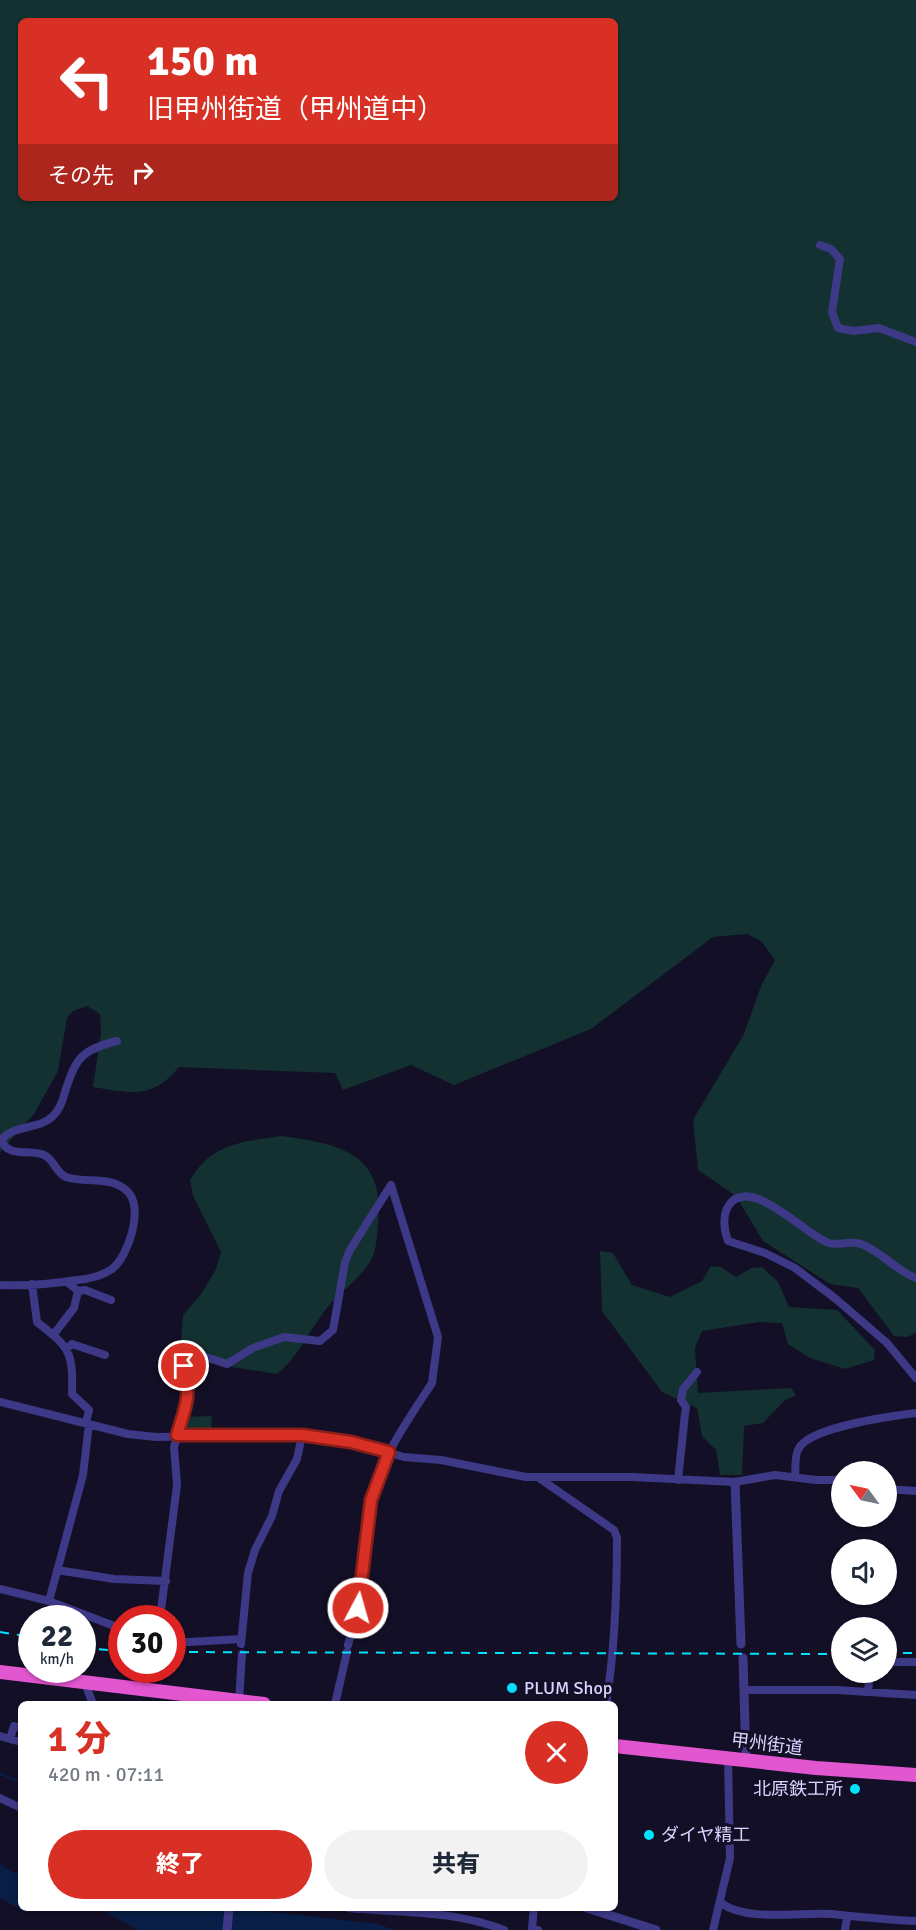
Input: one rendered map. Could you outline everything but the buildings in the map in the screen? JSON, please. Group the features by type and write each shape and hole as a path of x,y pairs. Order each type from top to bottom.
{"highway":[{"path":"0,1672 232,1701"},
{"name":"甲州街道","path":"618,1746 916,1775"}],"street":[{"path":"820,245 831,249 840,259 831,312 838,328 853,331 879,328 916,342"},
{"path":"0,1285 67,1282 104,1274 120,1262 135,1221 131,1194 119,1185 108,1182 67,1177 56,1171 50,1158 43,1154 10,1150 3,1144 2,1138 9,1132 40,1124 52,1117 63,1101 74,1067 81,1055 99,1046 117,1041"},
{"path":"162,1605 177,1485 174,1447 188,1403 189,1389 184,1366 186,1357 194,1353 227,1364 253,1348 284,1337 320,1341 333,1330 345,1262 391,1185 438,1336 432,1383 389,1452 371,1500 358,1608 335,1701"},
{"path":"916,1278 862,1244 829,1243 765,1201 753,1197 735,1198 726,1210 724,1232 728,1241 765,1252 795,1268 887,1343 916,1378"},
{"path":"67,1282 78,1291 85,1290 111,1300"},
{"path":"32,1284 36,1322 54,1334 66,1349 73,1366 72,1394 88,1410 83,1475 49,1601"},
{"path":"54,1334 74,1308 78,1291"},
{"path":"66,1349 72,1344 105,1355"},
{"path":"678,1480 686,1407 681,1400 682,1389 698,1372"},
{"path":"0,1402 128,1434 156,1437 302,1435 351,1442 389,1452 537,1478 735,1482 775,1475 831,1480"},
{"path":"795,1476 797,1451 803,1443 861,1421 916,1413"},
{"path":"186,1643 241,1642 248,1573 255,1550 273,1516 279,1491 297,1458 302,1435"},
{"path":"537,1478 614,1530 617,1538 614,1656 606,1701"},
{"path":"735,1482 741,1644"},
{"path":"897,1490 916,1491"},
{"path":"57,1570 114,1579 166,1581"},
{"path":"0,1589 49,1601 108,1624"},
{"path":"240,1701 242,1654"},
{"path":"743,1658 746,1759"},
{"path":"897,1662 916,1662"},
{"path":"868,1691 869,1683"},
{"path":"86,1686 92,1701"},
{"path":"744,1690 868,1691 916,1695"},
{"path":"10,1739 14,1726 18,1727"},
{"path":"0,1736 18,1741"},
{"path":"713,1930 730,1858 728,1757"},
{"path":"0,1798 18,1807"},
{"path":"721,1903 730,1910 916,1921"},
{"path":"227,1930 229,1911"},
{"path":"424,1911 458,1916 504,1930"},
{"path":"534,1911 532,1928 538,1930"},
{"path":"596,1911 656,1930"},
{"path":"845,1930 847,1917"}],"green space":[{"path":"0,0 916,0 916,1333 907,1337 894,1336 858,1288 830,1284 763,1241 736,1196 698,1170 693,1120 744,1034 761,986 775,960 761,941 747,934 713,937 591,1029 454,1085 411,1065 343,1090 335,1073 179,1067 159,1085 140,1092 93,1087 101,1033 100,1014 87,1006 73,1011 67,1018 58,1071 34,1114 0,1152"},
{"path":"281,1136 338,1148 353,1155 365,1166 374,1180 378,1198 374,1253 365,1269 332,1302 298,1351 277,1374 201,1362 181,1342 183,1315 202,1293 216,1269 221,1252 193,1196 190,1180 208,1158 218,1151 240,1143"},
{"path":"600,1251 613,1253 632,1285 670,1297 702,1281 711,1266 721,1267 736,1277 752,1268 762,1267 778,1282 789,1307 837,1310 875,1350 874,1360 845,1369 810,1358 788,1344 782,1323 759,1322 702,1331 695,1348 698,1393 791,1388 796,1395 784,1401 763,1423 744,1426 742,1475 720,1475 716,1450 702,1436 697,1408 662,1392 602,1311"},
{"path":"212,1416 211,1434 181,1433 185,1417"}],"water":[{"path":"0,1864 18,1873 18,1908 0,1898"},
{"path":"104,1911 263,1911 378,1924 394,1930 138,1930"}],"waterway":[{"path":"0,1774 18,1781"}],"railway":[{"path":"0,1632 18,1635"},
{"path":"96,1649 108,1650"},
{"path":"186,1652 831,1654"},
{"path":"897,1653 916,1653"}],"place":[{"name":"PLUM Shop","path":"512,1688"},
{"name":"北原鉄工所","path":"855,1789"},
{"name":"ダイヤ精工","path":"649,1835"}],"route":[{"path":"184,1366 189,1389 188,1403 177,1435 221,1437 302,1435 351,1442 389,1452 371,1500 358,1608"}]}
